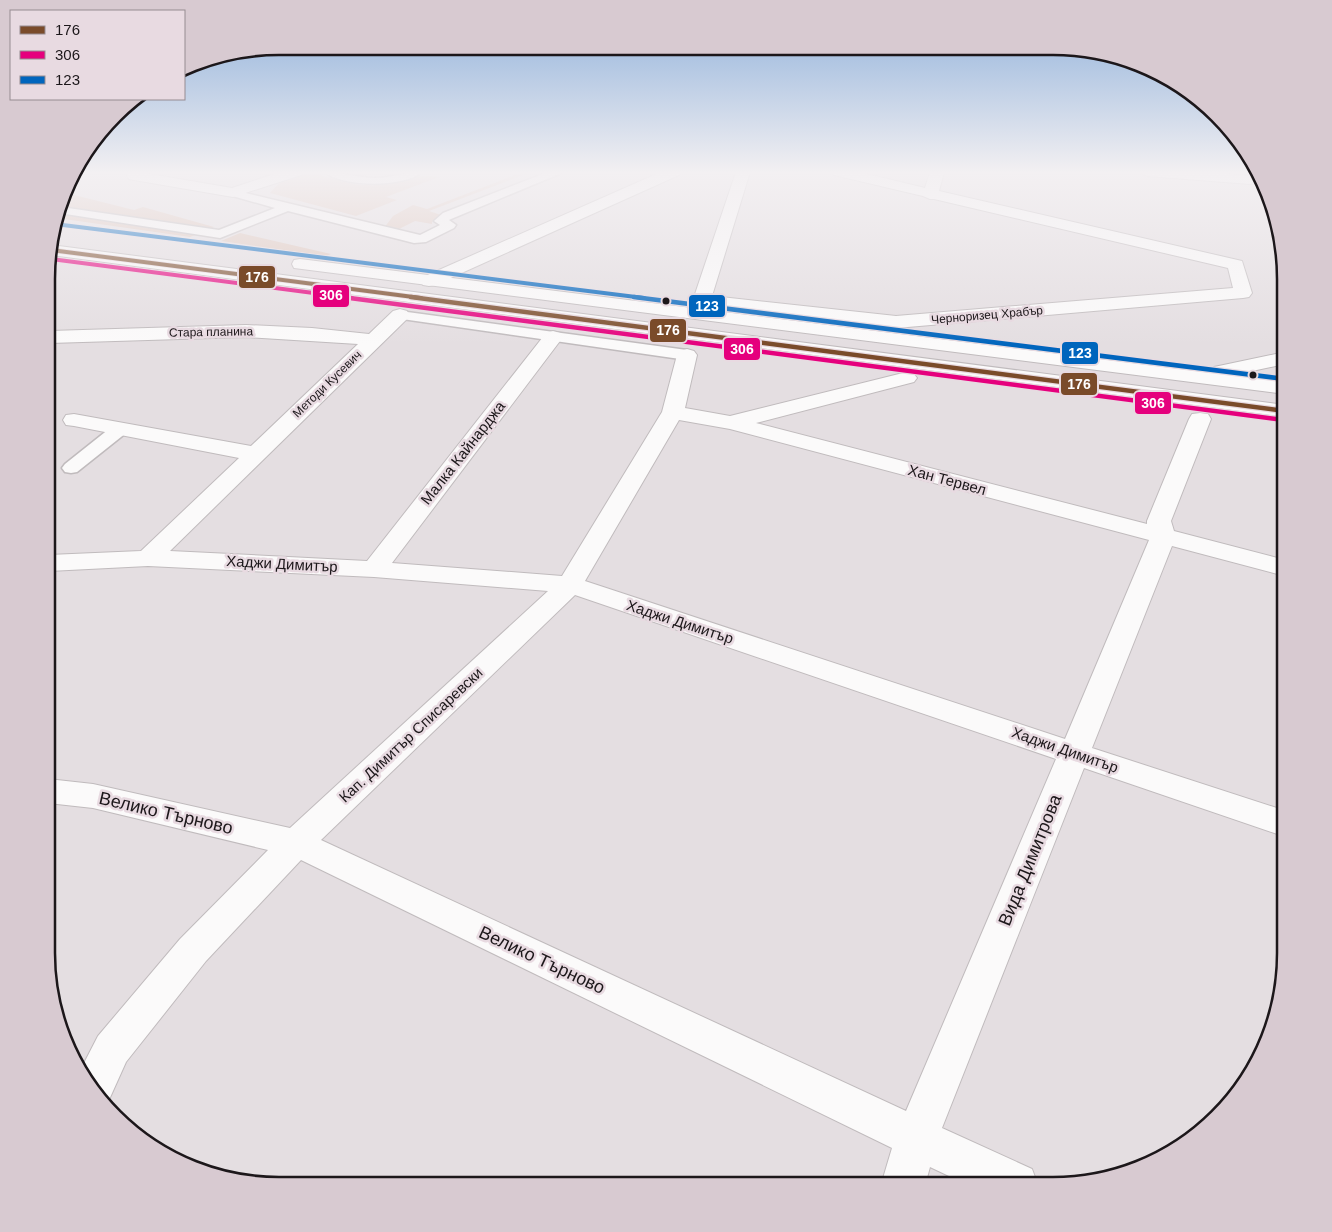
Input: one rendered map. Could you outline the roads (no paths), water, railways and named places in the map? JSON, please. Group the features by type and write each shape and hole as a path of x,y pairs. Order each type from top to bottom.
{"street":[{"path":"429,281 545,229"},
{"name":"Черноризец Храбър","path":"725,229 702,300 896,322 1243,292 1236,265 1081,229"},
{"path":"60,233 1277,387"},
{"path":"57,251 1277,410"},
{"name":"Методи Кусевич","path":"148,558 400,315"},
{"name":"Стара планина","path":"55,337 246,331 312,334 372,340"},
{"name":"Малка Кайнарджа","path":"374,568 553,337"},
{"name":"Кап. Димитър Списаревски","path":"96,1082 112,1049 193,950 296,843 570,585 673,412 687,355"},
{"path":"1162,373 1204,372 1243,368 1277,360"},
{"name":"Хан Тервел","path":"732,423 907,378"},
{"name":"Хан Тервел","path":"673,412 732,423 1277,566"},
{"path":"1163,537 1159,521 1200,419"},
{"path":"74,420 255,454"},
{"name":"Вида Димитрова","path":"905,1177 917,1138 1163,537"},
{"name":"Хаджи Димитър","path":"55,563 148,558 374,568 570,585 1277,821"},
{"name":"Велико Търново","path":"55,792 93,796 296,843 999,1177"}],"lane":[{"path":"190,229 220,234 232,229"},
{"path":"376,229 419,240 441,229"},
{"path":"400,315 687,355"},
{"path":"71,468 120,429"}]}
